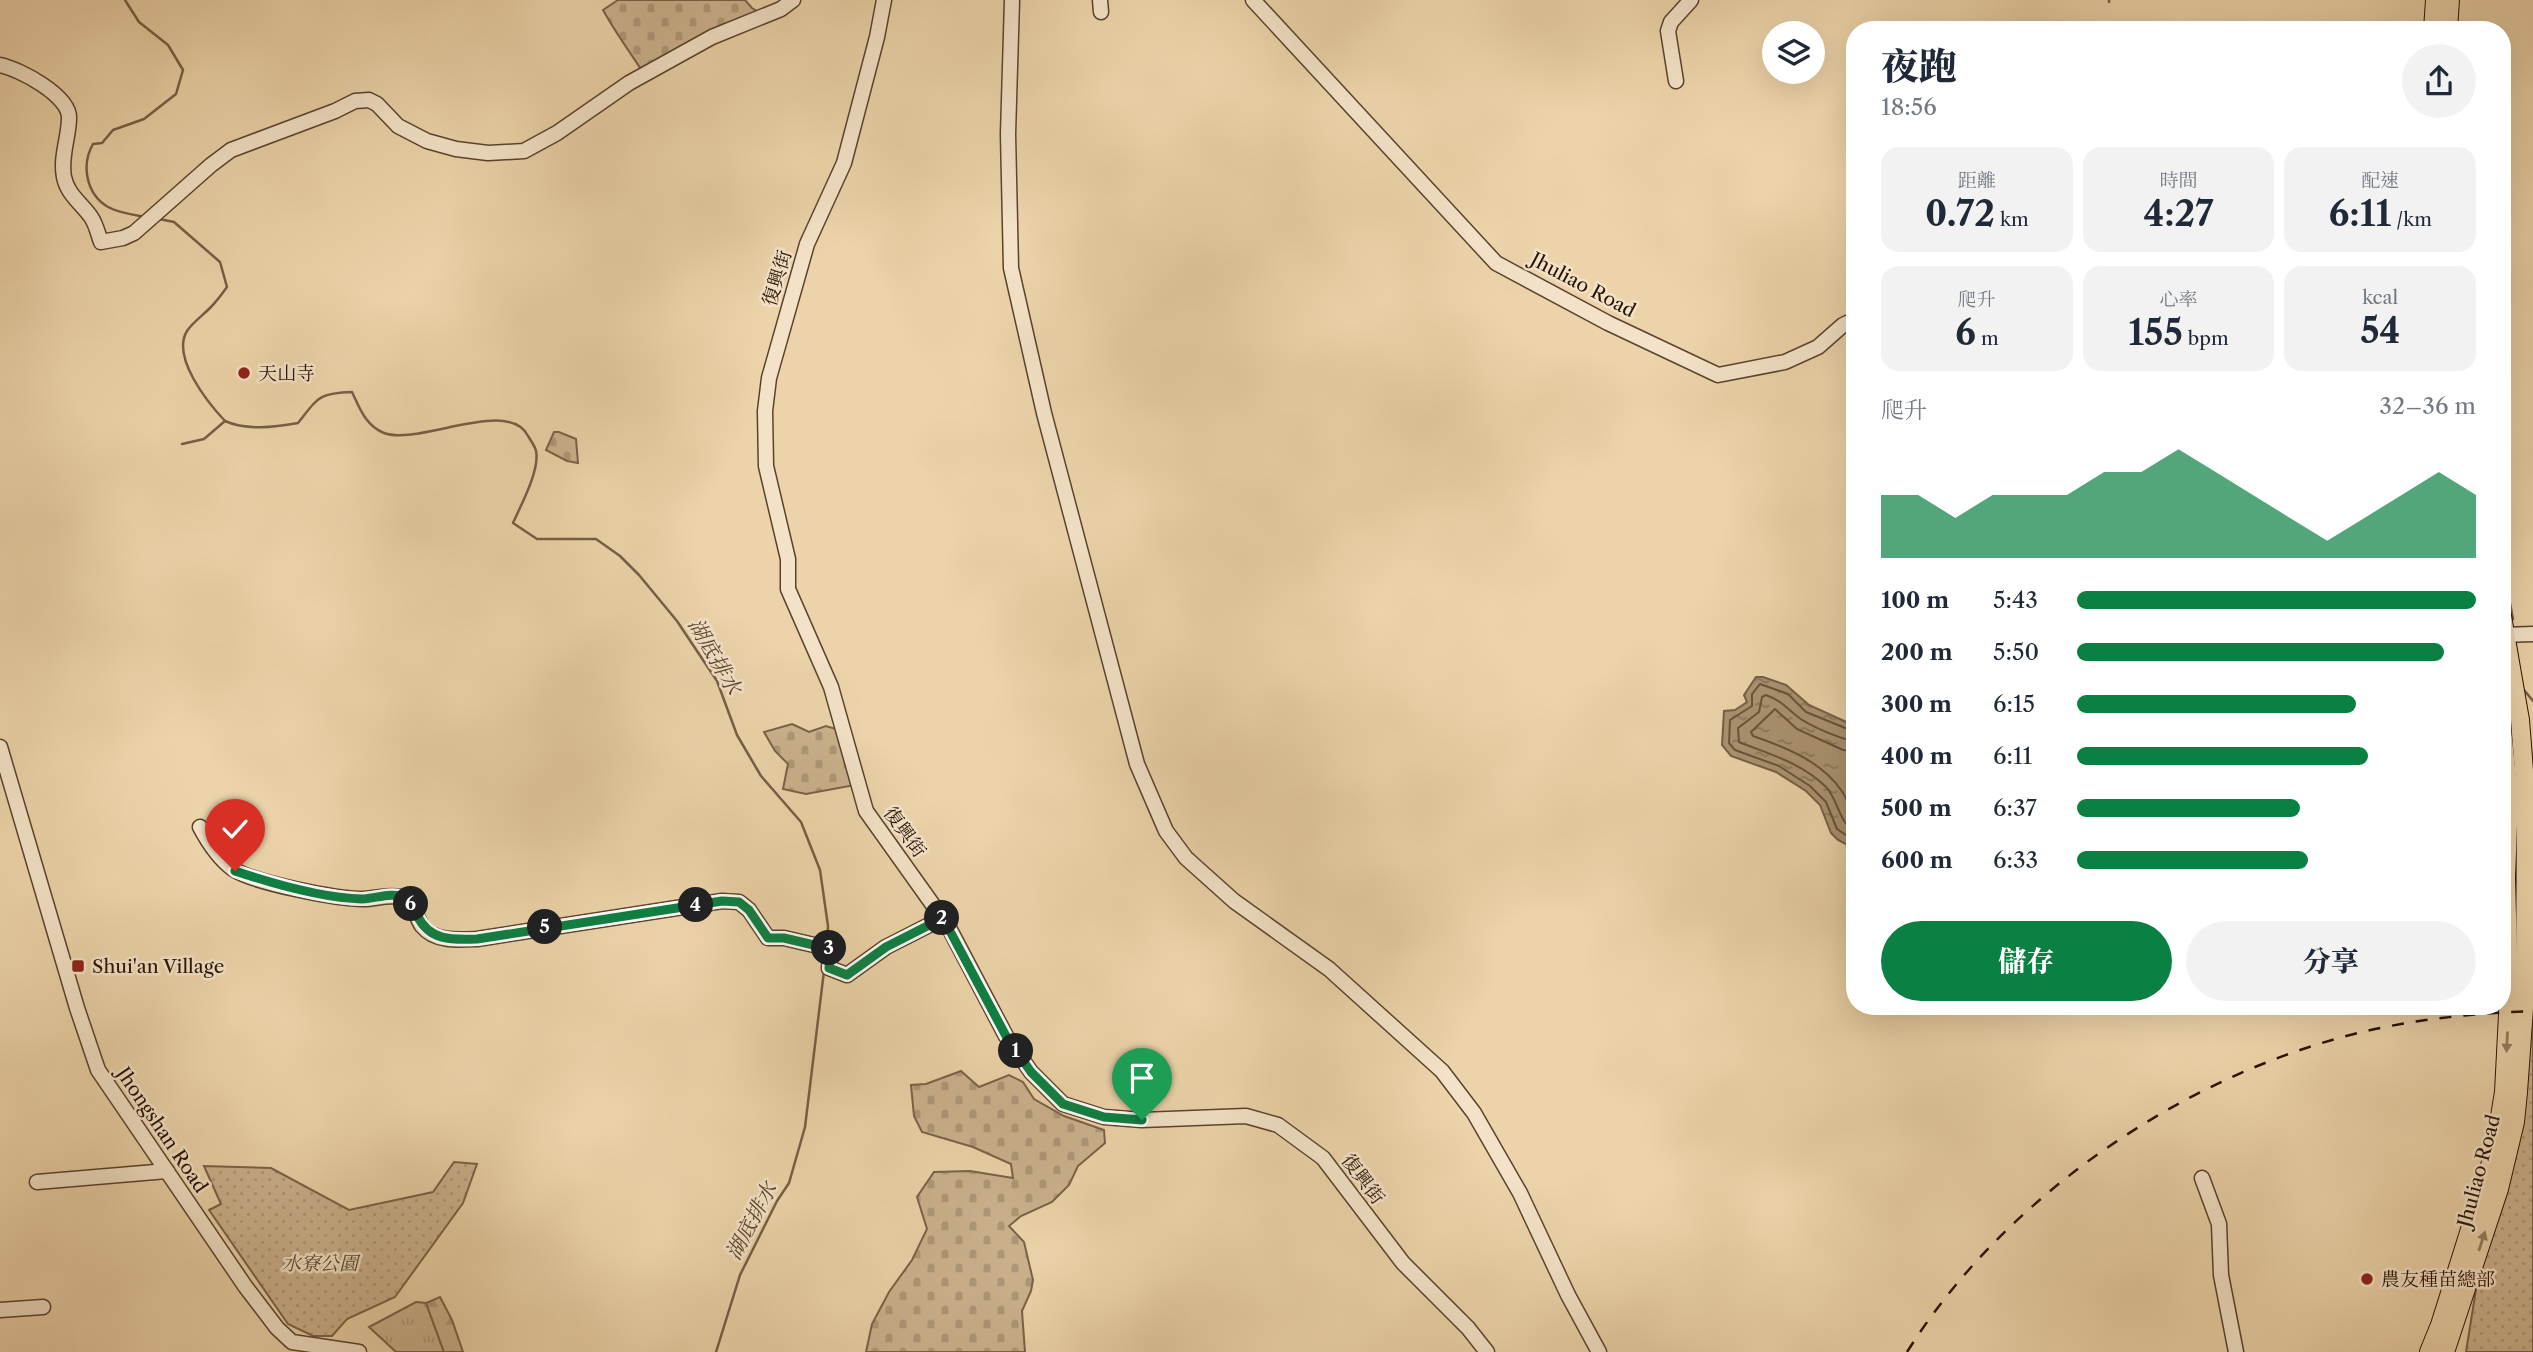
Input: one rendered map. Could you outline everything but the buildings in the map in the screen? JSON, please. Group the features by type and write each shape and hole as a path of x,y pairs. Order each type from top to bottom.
{"main road":[{"path":"2434,21 2435,0"},
{"path":"2449,21 2450,0"},
{"name":"Jhuliao Road","path":"2511,672 2520,720 2525,783 2512,994"},
{"name":"Jhuliao Road","path":"2445,1352 2499,1189 2515,1122 2511,975"},
{"name":"Jhuliao Road","path":"2429,1352 2494,1153 2504,1092 2510,1015"}],"street":[{"path":"0,65 9,66 41,85 61,99 69,110 64,177 70,193 93,220 101,242 123,238 146,222 231,150 355,101 369,100 377,104 398,126 427,141 456,149 488,153 524,151 565,128 629,83 712,37 781,9 793,0"},
{"name":"復興街","path":"884,0 844,163 807,244 769,378 765,411 766,466 788,559 788,589 831,687 866,811 943,918 1006,1036 1031,1072 1063,1104 1104,1117 1142,1120 1246,1116 1278,1125 1323,1158 1403,1263 1468,1328 1488,1352"},
{"path":"1012,0 1008,134 1011,268 1044,413 1137,764 1166,831 1186,858 1234,901 1329,969 1442,1070 1474,1113 1520,1193 1568,1295 1599,1352"},
{"name":"Jhuliao Road","path":"1253,0 1496,263 1608,323 1718,375 1784,362 1818,347 1846,324"},
{"path":"1676,81 1668,31 1671,22 1691,0"},
{"path":"2511,635 2533,634"},
{"name":"Jhongshan Road","path":"0,747 73,996 98,1070 277,1328 292,1342 359,1352"},
{"path":"200,827 208,842 235,871 282,887 364,899 382,895 404,897 413,906 422,925 433,935 451,940 477,939 722,901 739,902 749,910 768,938 784,938 831,949 829,968 847,975 886,947 943,918"},
{"path":"37,1182 167,1171"},
{"path":"2202,1178 2218,1224 2221,1275 2236,1352"},
{"path":"0,1310 43,1307"}],"green space":[{"path":"618,0 745,0 766,17 644,74 603,10"},
{"path":"554,432 576,439 578,463 567,461 546,450"},
{"path":"792,724 809,732 826,726 839,730 855,785 806,794 783,789 788,764 775,751 764,732"},
{"path":"2533,980 2533,1352 2466,1352 2525,981"},
{"path":"961,1071 979,1087 1009,1075 1023,1082 1034,1099 1064,1116 1104,1130 1105,1143 1078,1166 1069,1185 1052,1202 1021,1216 1009,1226 1024,1242 1033,1280 1022,1311 1025,1352 866,1352 872,1324 889,1292 912,1260 927,1229 917,1197 934,1172 970,1171 1013,1178 1011,1164 973,1147 922,1132 914,1116 911,1085 926,1084"},
{"name":"水寮公園","path":"454,1162 477,1164 463,1203 395,1297 347,1319 332,1336 313,1336 288,1324 209,1210 221,1204 204,1166 271,1168 349,1210 433,1192"},
{"path":"440,1297 452,1320 463,1352 444,1352 426,1303"},
{"path":"416,1302 426,1303 444,1352 396,1352 369,1327"}],"water":[{"path":"1756,677 1763,677 1786,685 1809,705 1846,722 1846,844 1831,833 1820,805 1806,791 1776,772 1731,756 1722,745 1724,711 1735,710 1747,702 1744,695"}],"waterway":[{"path":"125,0 139,22 168,45 183,70 176,94 144,119 113,130 102,143 93,144 87,170 90,187 108,207 146,217"},
{"path":"159,219 174,222 220,262 227,287 189,328 183,342 184,354 194,379 225,421"},
{"name":"湖底排水","path":"182,444 204,439 225,421 252,427 298,423 320,398 352,392 368,421 384,433 418,433 483,421 502,421 518,425 534,445 536,459 529,487 513,523 537,539 596,539 620,556 639,575 677,621 717,681 737,735 761,776 801,822 820,870 828,926 827,943"},
{"path":"2511,609 2513,619"},
{"path":"2524,690 2533,701"},
{"name":"湖底排水","path":"716,1352 740,1275 777,1201 789,1183 805,1127 824,971"}],"railway":[{"path":"2511,1012 2533,1011"},
{"path":"1907,1352 1948,1294 1997,1240 2051,1190 2110,1146 2173,1107 2239,1074 2306,1048 2375,1029 2474,1015"}],"place":[{"name":"天山寺","path":"244,373"},
{"name":"Shui'an Village","path":"78,966"},
{"name":"農友種苗總部","path":"2367,1279"}],"route":[{"path":"235,871 282,887 364,899 382,895 404,897 413,906 422,925 433,935 451,940 477,939 722,901 739,902 749,910 768,938 784,938 831,949 829,968 847,975 909,933 943,918 1006,1036 1031,1072 1063,1104 1104,1117 1142,1120"}]}
